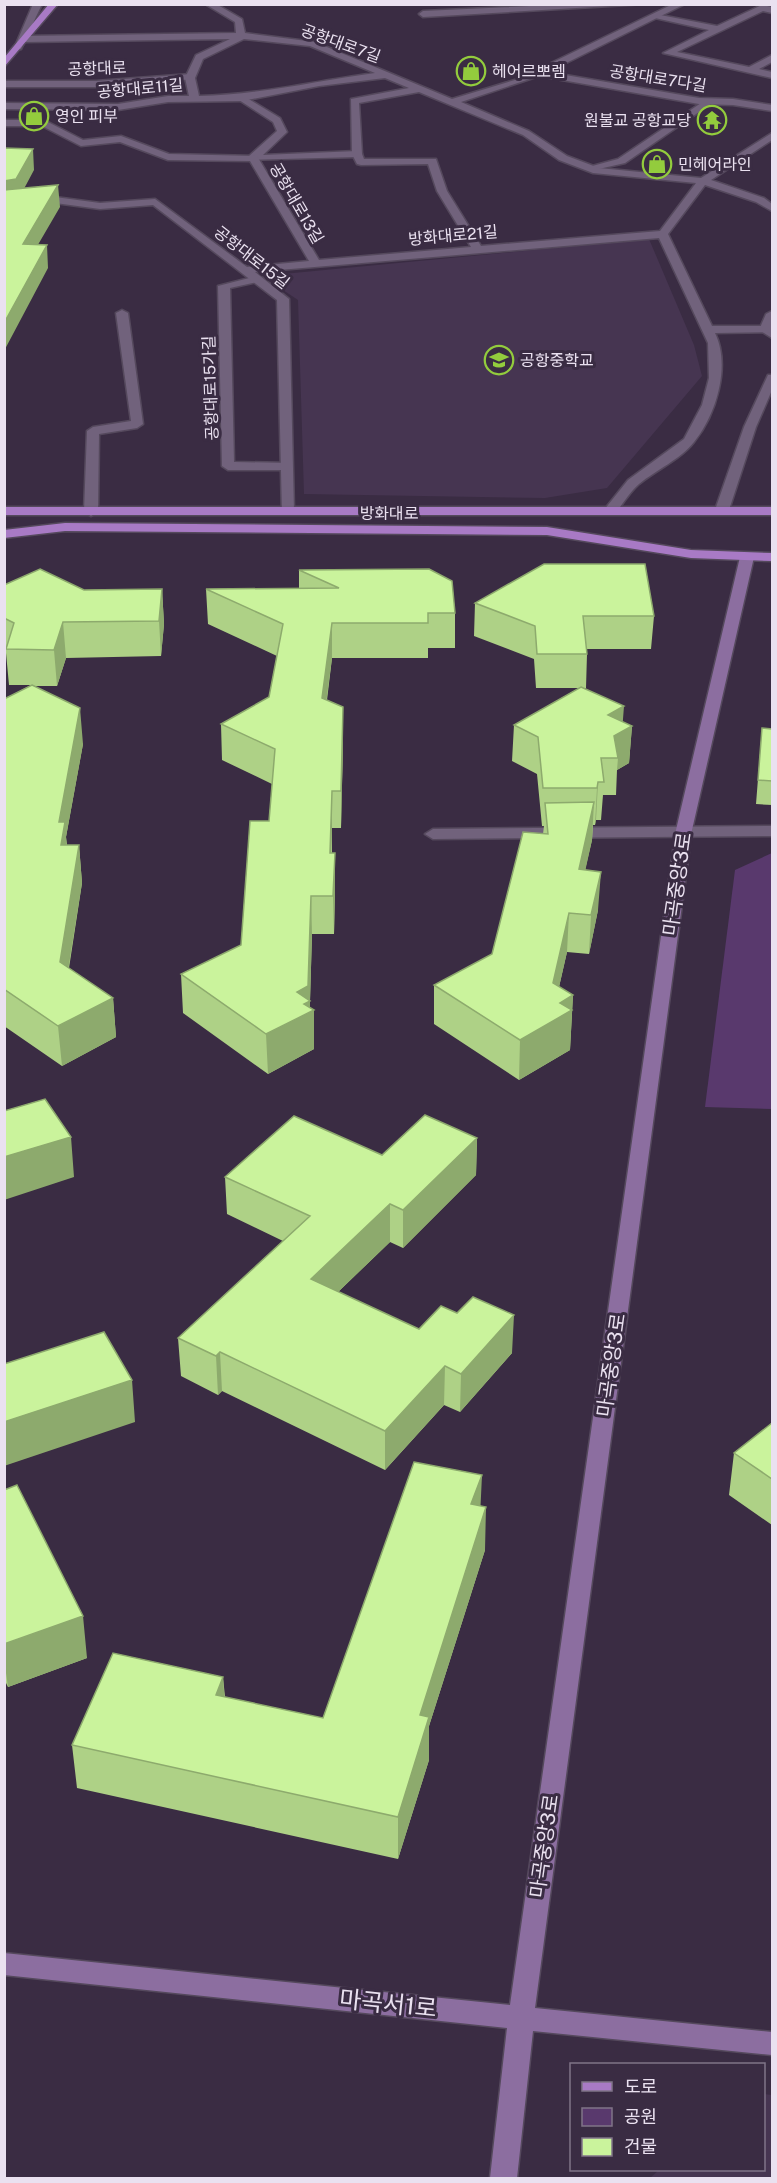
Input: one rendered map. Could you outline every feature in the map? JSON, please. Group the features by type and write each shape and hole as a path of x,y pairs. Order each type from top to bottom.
{"main road":[{"path":"4,64 54,4"},
{"name":"방화대로","path":"4,511 772,511"},
{"name":"방화대로","path":"4,534 65,527 548,531 691,554 772,557"}],"street":[{"path":"16,49 38,4"},
{"path":"195,99 190,77 199,57 241,37 239,21 209,4"},
{"path":"423,14 641,4"},
{"path":"452,102 521,81 681,4"},
{"path":"772,10 762,8 668,53 772,75"},
{"path":"658,16 717,29"},
{"name":"공항대로7길","path":"24,39 241,37 312,44 526,133 563,158 590,168 703,181 760,200 772,208"},
{"path":"750,70 772,58"},
{"name":"공항대로7다길","path":"539,73 710,101 772,108"},
{"name":"공항대로11길","path":"4,106 118,107 168,99 242,98 319,83 386,75"},
{"name":"공항대로","path":"4,84 96,84 190,77"},
{"path":"357,154 354,101 419,89"},
{"path":"242,98 277,120 282,132 253,158"},
{"path":"590,168 621,161 710,101"},
{"name":"공항대로13길","path":"4,123 44,123 81,143 122,139 168,157 253,158 357,154 361,162 432,161 442,191 478,250"},
{"path":"611,510 633,483 689,441 708,405 715,378 714,343 663,234 703,181 772,136"},
{"name":"공항대로13길","path":"253,158 316,264"},
{"name":"공항대로15길","path":"4,208 55,200 100,206 154,202 283,298 287,511"},
{"name":"방화대로21길","path":"245,270 663,234"},
{"name":"공항대로15가길","path":"257,279 224,286 228,466 287,466"},
{"path":"91,512 93,431 137,424 122,313"},
{"path":"708,330 770,331 772,314"},
{"path":"722,510 750,427 772,378"},
{"name":"마곡중앙3로","path":"503,2178 520,2018 684,830 747,557"},
{"path":"433,834 772,831"},
{"name":"마곡서1로","path":"4,1964 772,2044"}],"shaded area":[{"name":"공항중학교","path":"649,239 694,345 702,376 607,488 545,498 304,494 298,300 262,276"},
{"path":"765,2094 772,2095 772,2178 650,2178 658,2171 765,2171"}],"green space":[{"path":"772,853 772,1109 705,1107 735,870"}],"building":[{"path":"4,148 33,149 16,179 4,181"},
{"path":"58,185 23,244 47,245 4,323 4,190"},
{"path":"544,564 645,564 654,616 583,616 587,654 537,654 535,626 475,603"},
{"path":"40,569 84,590 162,589 159,621 63,622 54,650 6,649 14,623 4,618 4,585"},
{"path":"429,569 452,581 455,613 428,613 428,623 332,623 322,698 343,707 341,791 332,791 330,853 335,853 333,896 311,896 308,986 297,992 310,1001 304,1004 314,1010 266,1034 181,974 241,945 250,821 269,821 275,749 221,724 269,697 283,624 206,589 339,588 299,570"},
{"path":"32,685 80,708 59,822 65,822 61,845 79,845 60,962 113,998 58,1026 4,989 4,699"},
{"path":"581,687 624,706 608,715 632,726 614,736 618,758 601,758 604,782 598,782 597,788 543,788 538,737 514,725"},
{"path":"762,728 772,729 772,781 758,780"},
{"path":"594,802 579,869 601,872 591,915 569,913 553,983 573,995 560,1003 572,1010 520,1040 434,985 492,954 523,832 548,834 545,803"},
{"path":"45,1099 71,1137 4,1157 4,1111"},
{"path":"425,1115 477,1138 403,1210 390,1204 311,1279 419,1329 441,1306 457,1313 473,1297 514,1315 461,1374 445,1366 385,1431 220,1352 216,1356 178,1338 310,1216 225,1177 294,1116 382,1155"},
{"path":"104,1332 132,1380 4,1422 4,1364"},
{"path":"772,1423 772,1479 734,1453"},
{"path":"414,1462 482,1475 471,1504 486,1507 420,1715 429,1717 398,1817 72,1745 113,1653 223,1677 216,1695 323,1718"},
{"path":"17,1485 83,1616 4,1644 4,1490"}],"place":[{"name":"헤어르뽀렘","path":"471,71"},
{"name":"영인 피부","path":"34,116"},
{"name":"원불교 공항교당","path":"712,120"},
{"name":"민헤어라인","path":"657,164"},
{"name":"공항중학교","path":"499,360"}]}
